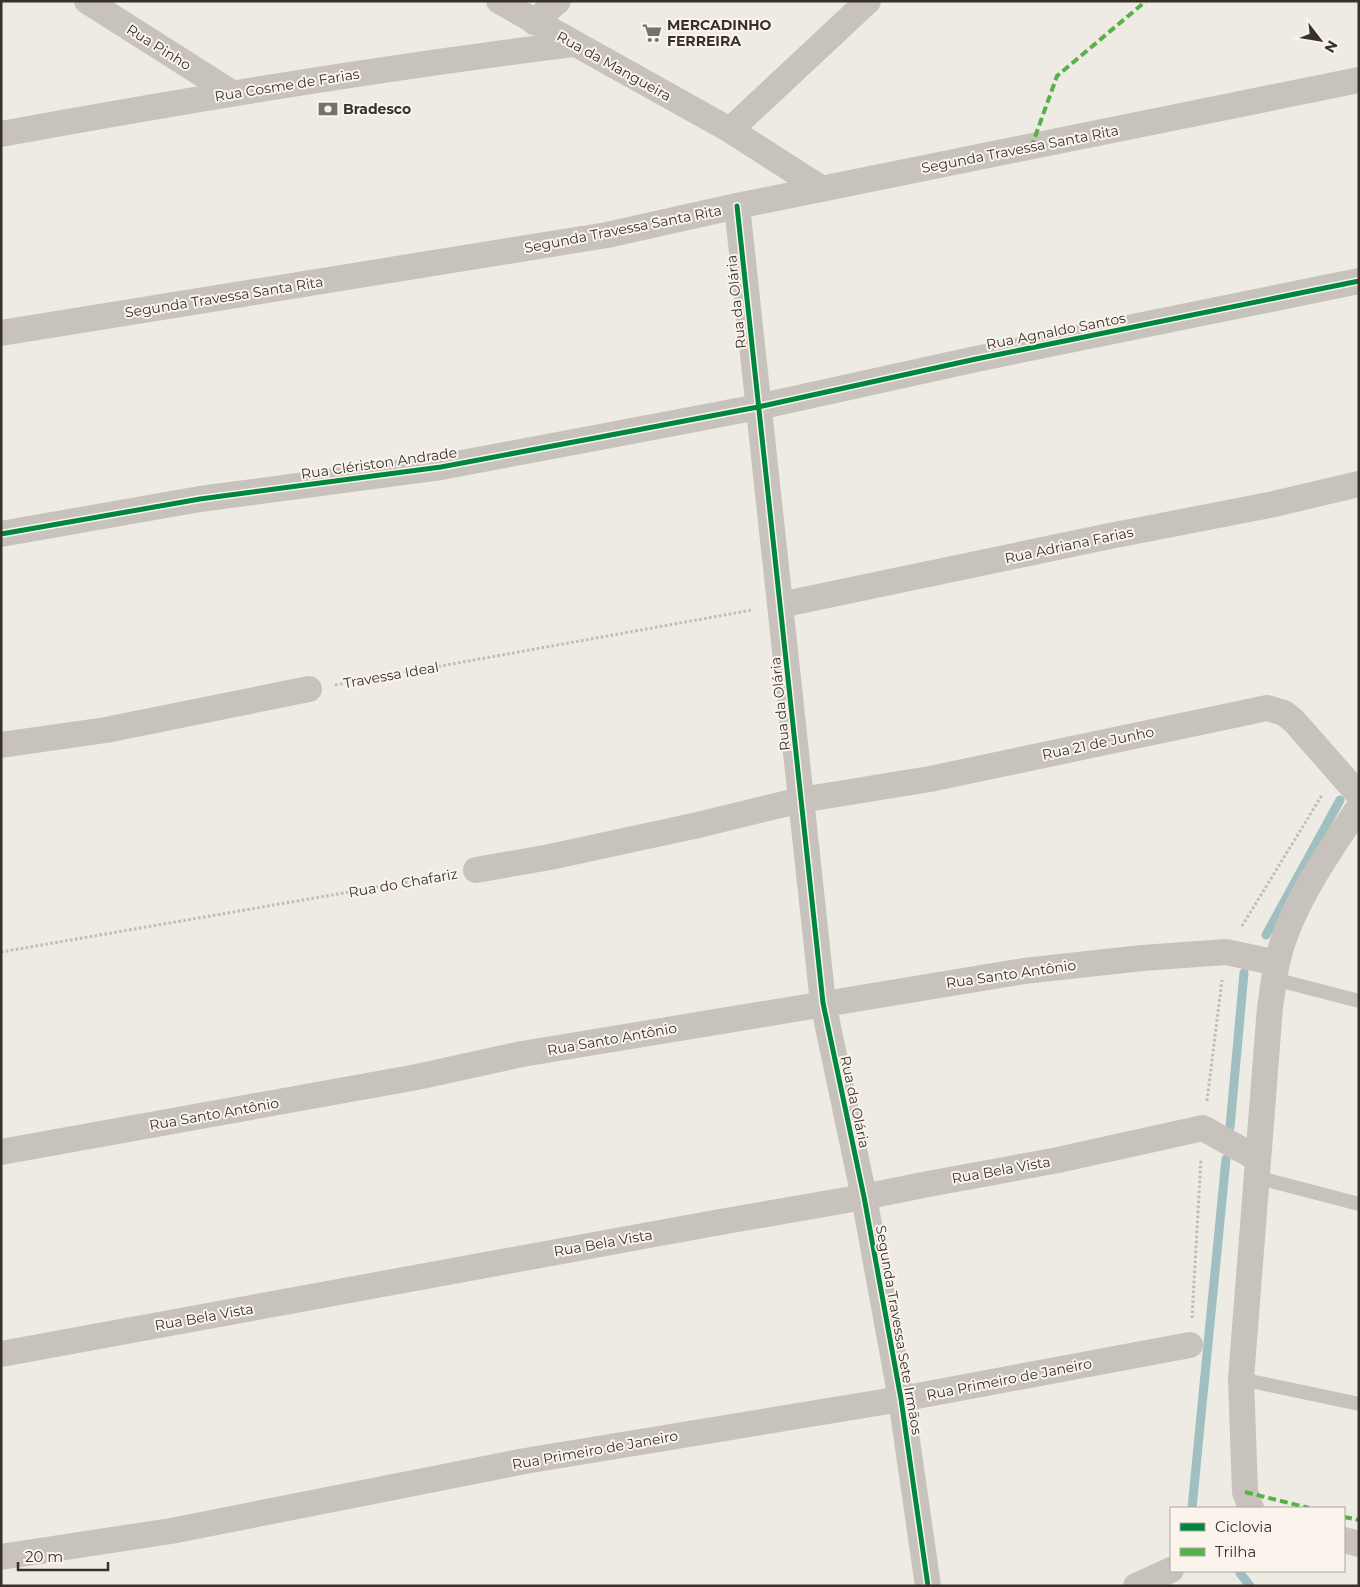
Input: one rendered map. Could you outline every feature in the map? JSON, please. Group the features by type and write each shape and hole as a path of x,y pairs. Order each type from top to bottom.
{"street":[{"name":"Rua Pinho","path":"87,1 232,93"},
{"name":"Rua da Mangueira","path":"499,1 730,130 822,189"},
{"path":"534,22 558,1"},
{"path":"730,130 868,1"},
{"name":"Rua Cosme de Farias","path":"1,134 232,93 573,44"},
{"name":"Segunda Travessa Santa Rita","path":"1,333 607,235 737,206 1359,80"},
{"name":"Rua da Olária","path":"737,206 823,1003 864,1197"},
{"name":"Rua Agnaldo Santos","path":"758,407 976,359 1359,281"},
{"name":"Rua Clériston Andrade","path":"1,534 200,499 442,466 758,407"},
{"name":"Rua Adriana Farias","path":"780,605 1104,537 1274,504 1359,484"},
{"path":"1,745 106,730 310,689"},
{"name":"Rua 21 de Junho","path":"801,800 930,779 1267,708 1284,713 1294,721 1359,796"},
{"name":"Rua do Chafariz","path":"476,870 550,857 698,825 801,800"},
{"path":"1250,1507 1245,1492 1241,1378 1270,1007 1276,971 1290,922 1323,862 1359,807"},
{"name":"Rua Santo Antônio","path":"1,1152 417,1077 522,1054 1024,971 1142,958 1226,952 1276,971"},
{"name":"Rua Bela Vista","path":"1,1354 690,1227 864,1197 1058,1160 1203,1128 1257,1168"},
{"name":"Segunda Travessa Sete Irmãos","path":"864,1197 901,1399 928,1586"},
{"name":"Rua Primeiro de Janeiro","path":"1,1557 171,1531 525,1462 901,1399 1190,1345"},
{"path":"1345,1540 1359,1544"},
{"path":"1136,1586 1170,1570"}],"lane":[{"path":"1276,971 1359,1001"},
{"path":"1257,1168 1359,1204"},
{"path":"1241,1378 1359,1404"}],"waterway":[{"path":"1266,935 1340,800"},
{"path":"1230,1127 1244,973"},
{"path":"1192,1507 1226,1159"},
{"path":"1240,1573 1250,1586"}],"marked path":[{"path":"1031,148 1057,76 1146,1"},
{"path":"1245,1492 1305,1507"},
{"path":"1345,1517 1359,1520"}],"cycle path":[{"path":"737,206 823,1003 864,1197 901,1399 928,1586"},
{"path":"1,534 200,499 441,467 758,407 976,359 1359,281"}],"place":[{"name":"MERCADINHO FERREIRA","path":"652,33"},
{"name":"Bradesco","path":"328,109"}]}
